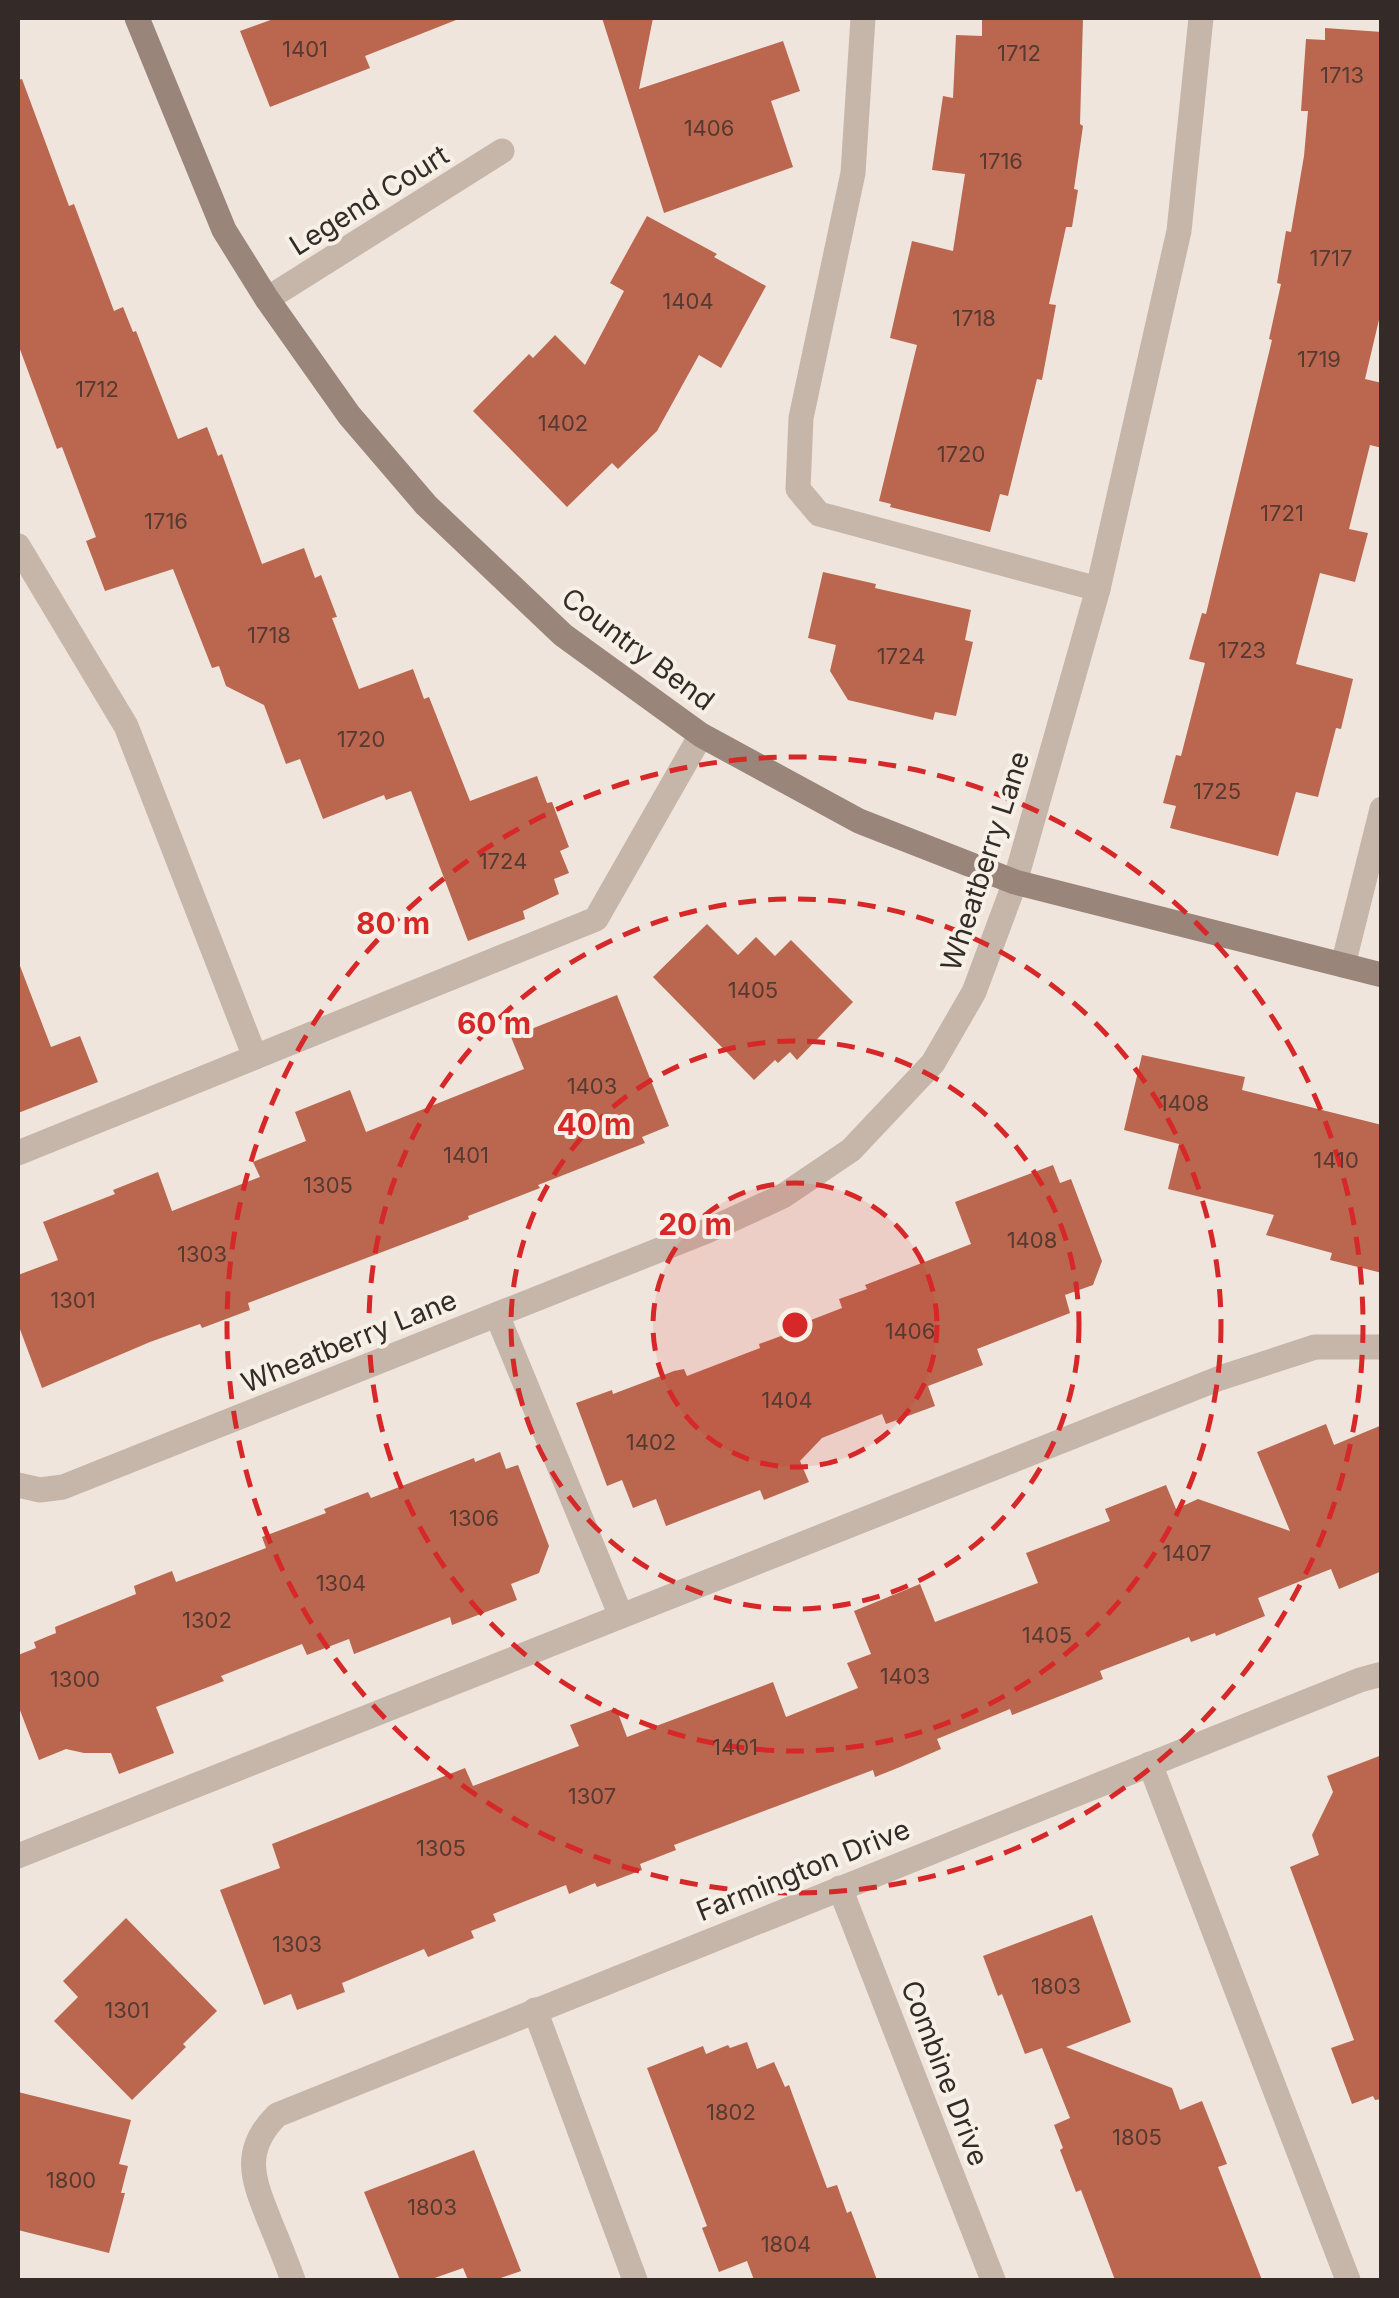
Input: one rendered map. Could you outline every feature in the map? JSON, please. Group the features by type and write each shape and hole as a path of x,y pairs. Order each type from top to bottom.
{"street":[{"name":"Country Bend","path":"137,18 224,230 267,299 349,415 426,506 564,635 701,735 860,821 1015,882 1382,975"},
{"path":"862,18 853,173 801,418 798,489 820,514 1098,589"},
{"name":"Wheatberry Lane","path":"18,1486 40,1490 63,1488 707,1231 783,1196 852,1150 933,1063 974,992 1015,882 1098,589 1180,231 1202,18"},
{"name":"Legend Court","path":"267,299 502,152"},
{"path":"18,546 126,726 255,1056"},
{"path":"18,1152 596,919 701,735"},
{"path":"1344,965 1382,810"},
{"path":"497,1315 622,1616"},
{"path":"18,1856 1220,1378 1315,1347 1382,1347"},
{"name":"Farmington Drive","path":"294,2280 252,2182 259,2138 276,2115 1382,1674"},
{"path":"1150,1764 1348,2280"},
{"name":"Combine Drive","path":"840,1888 994,2280"},
{"path":"535,2010 636,2280"}],"building":[{"path":"276,18 456,20 365,56 370,68 270,107 240,31"},
{"path":"602,18 653,18 639,89 783,41 800,91 771,101 793,167 664,213"},
{"path":"982,18 1083,18 1083,126 1072,227 1066,227 1049,304 1056,305 1042,380 1037,379 1008,496 1000,494 990,532 879,501 917,345 890,338 912,241 953,251 965,174 932,170 943,96 953,98 956,35 982,36"},
{"path":"1325,28 1382,32 1382,307 1365,379 1382,383 1382,448 1370,445 1349,529 1368,533 1355,582 1320,573 1296,664 1353,679 1318,797 1296,792 1278,856 1170,828 1176,806 1163,803 1176,755 1181,756 1205,663 1189,659 1202,613 1206,614 1272,340 1269,339 1281,284 1277,283 1286,231 1291,232 1304,156 1308,111 1301,111 1306,39 1325,40"},
{"path":"22,79 69,206 74,204 114,311 123,307 133,332 136,331 178,439 207,427 218,456 222,454 262,564 304,548 315,578 321,575 337,617 332,618 359,689 413,669 424,699 429,697 470,801 537,776 569,847 560,851 569,873 554,879 559,894 523,911 525,919 468,941 411,791 386,800 384,795 323,819 300,759 286,764 264,705 226,686 219,666 212,668 173,569 105,591 86,541 96,537 62,447 57,449 18,344 18,80"},
{"path":"647,216 766,286 721,368 699,355 657,431 618,469 612,463 567,507 473,411 529,354 533,358 555,335 585,365 624,291 610,283"},
{"path":"823,572 971,610 965,640 973,642 956,716 935,712 933,720 848,700 830,671 836,645 808,638"},
{"path":"707,924 738,955 756,937 775,956 791,940 853,1002 797,1060 790,1052 754,1080 653,977"},
{"path":"18,967 51,1047 80,1036 98,1082 18,1113"},
{"path":"617,995 669,1126 642,1137 645,1143 538,1185 540,1188 468,1216 469,1219 248,1303 250,1310 150,1342 42,1388 18,1324 18,1275 58,1260 43,1222 115,1194 113,1190 158,1172 172,1211 260,1177 253,1162 306,1141 295,1112 350,1090 366,1132 524,1069 511,1037"},
{"path":"1142,1055 1245,1077 1242,1090 1382,1125 1382,1273 1330,1260 1332,1253 1266,1235 1274,1215 1168,1189 1179,1144 1124,1130"},
{"path":"1053,1165 1060,1183 1071,1179 1102,1261 1093,1285 1065,1295 1070,1313 977,1349 983,1365 928,1386 935,1406 886,1424 882,1414 822,1438 800,1461 809,1482 764,1500 760,1490 666,1526 656,1499 633,1508 622,1480 607,1486 576,1403 674,1371 684,1369 687,1376 760,1348 759,1344 781,1336 780,1332 842,1308 839,1299 867,1289 865,1285 971,1244 955,1202"},
{"path":"1326,1424 1334,1445 1382,1425 1382,1571 1339,1589 1331,1569 1258,1598 1265,1616 1216,1636 1215,1633 1191,1642 1189,1637 1100,1671 1103,1679 1012,1715 1010,1709 937,1739 941,1749 900,1767 875,1777 873,1770 674,1845 676,1850 640,1864 642,1870 597,1887 595,1883 569,1894 566,1885 493,1914 496,1921 471,1931 474,1938 428,1957 424,1949 342,1983 345,1992 297,2010 291,1994 264,2005 220,1890 280,1868 272,1844 465,1768 473,1786 579,1746 570,1725 616,1708 627,1737 773,1682 786,1717 858,1688 847,1663 871,1654 854,1611 920,1584 935,1622 1038,1583 1026,1553 1110,1521 1105,1509 1166,1485 1176,1509 1198,1499 1290,1531 1257,1452"},
{"path":"500,1452 506,1469 518,1465 549,1546 539,1573 511,1584 517,1600 452,1625 450,1617 354,1654 349,1639 307,1655 302,1644 221,1676 224,1681 156,1707 174,1753 119,1774 111,1753 66,1749 39,1760 18,1705 18,1655 36,1648 34,1642 56,1633 55,1627 136,1594 134,1586 172,1571 176,1582 266,1548 262,1537 326,1513 324,1509 368,1492 371,1498 474,1458 475,1462"},
{"path":"1382,1755 1382,2099 1375,2100 1373,2096 1352,2104 1331,2048 1354,2040 1290,1867 1319,1855 1312,1835 1333,1792 1327,1776"},
{"path":"1092,1915 1131,2022 1066,2047 1172,2088 1180,2110 1202,2101 1227,2164 1218,2167 1262,2280 1115,2280 1081,2190 1076,2192 1060,2150 1063,2148 1054,2125 1070,2118 1042,2048 1025,2054 983,1956"},
{"path":"126,1918 217,2011 132,2100 54,2021 78,1997 63,1981"},
{"path":"747,2042 757,2069 774,2062 785,2087 789,2085 827,2188 837,2185 877,2280 754,2280 747,2261 719,2272 702,2228 707,2226 647,2068 703,2046 706,2054"},
{"path":"18,2092 131,2120 119,2164 128,2166 121,2193 125,2193 109,2253 18,2230"},
{"path":"474,2150 521,2271 495,2280 468,2280 463,2268 429,2280 400,2280 364,2192"}]}
